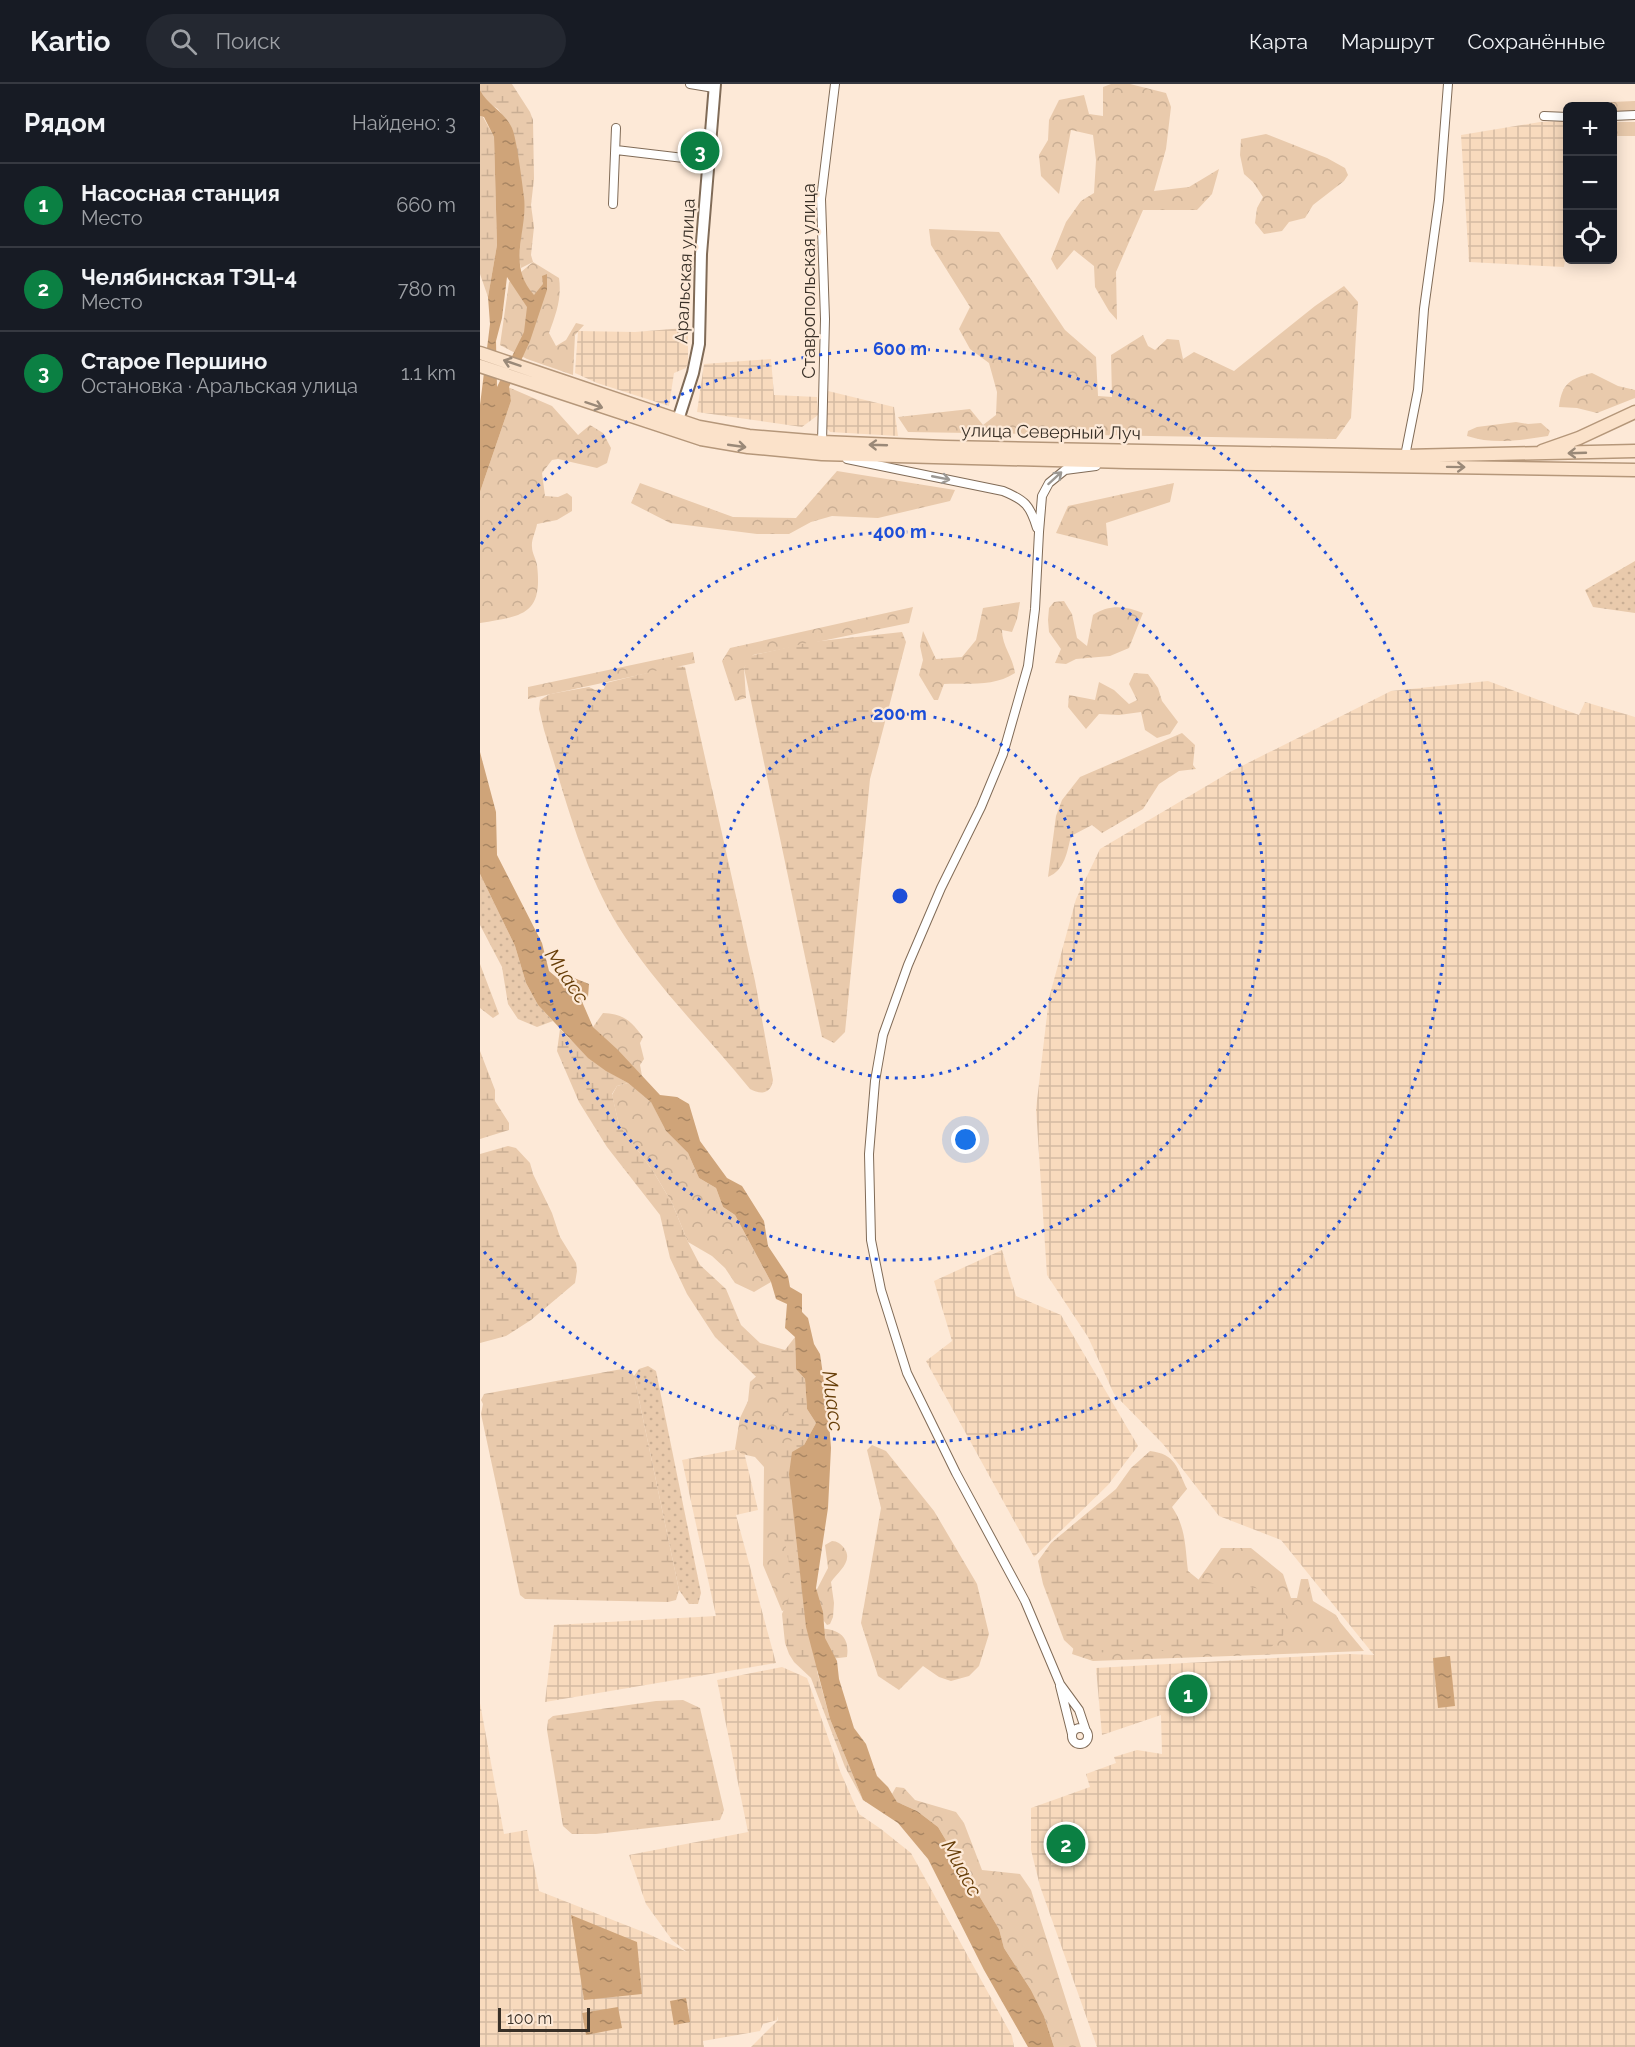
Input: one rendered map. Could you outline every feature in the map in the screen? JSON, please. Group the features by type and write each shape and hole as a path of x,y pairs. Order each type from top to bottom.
{"main road":[{"name":"улица Северный Луч","path":"480,353 699,427 822,448 1127,462 1635,470"},
{"name":"улица Северный Луч","path":"480,366 701,440 748,447 968,448 1405,456 1635,451"},
{"path":"1531,455 1579,438 1635,412"}],"street":[{"path":"690,84 715,86"},
{"name":"Ставропольская улица","path":"822,448 825,320 821,199 835,84"},
{"path":"1405,456 1418,390 1424,309 1439,200 1448,84"},
{"name":"Аральская улица","path":"678,420 693,374 699,344 701,254 715,86"},
{"path":"1617,116 1635,115"},
{"path":"1544,116 1563,117"},
{"path":"613,204 616,128"},
{"path":"616,150 709,161"},
{"path":"822,448 1003,491 1019,497 1029,506 1039,532"},
{"path":"1060,1684 1079,1710 1087,1739 1082,1744 1074,1742 1060,1684 1024,1601 906,1373 881,1290 871,1240 869,1197 871,1115 883,1035 908,965 1003,754 1028,666 1035,609 1042,496 1049,483 1065,470 1127,462"},
{"path":"1071,1734 1078,1728 1086,1731"}],"shaded area":[{"path":"1563,121 1564,267 1469,262 1461,135 1540,122"},
{"path":"688,329 688,363 686,368 674,373 669,406 597,383 575,373 578,331 635,332"},
{"path":"771,359 774,395 817,397 818,415 802,427 697,412 704,364"},
{"path":"828,391 894,407 898,436 830,432 824,425"},
{"path":"1488,681 1579,715 1585,702 1635,717 1635,2047 1097,2047 1040,1886 1031,1850 1031,1808 1090,1787 1086,1774 1116,1763 1114,1757 1137,1750 1162,1754 1161,1715 1102,1735 1096,1668 1349,1654 1374,1655 1281,1540 1219,1516 1163,1444 1114,1394 1088,1337 1047,1275 1036,1109 1049,998 1076,899 1100,849 1230,772 1391,691"},
{"path":"1002,1250 1016,1296 1061,1315 1138,1446 1108,1485 1034,1557 926,1361 952,1341 934,1281"},
{"path":"743,1448 758,1510 736,1515 776,1663 545,1702 554,1625 716,1616 682,1460"},
{"path":"782,1667 807,1678 840,1771 859,1814 911,1853 1012,2036 1014,2047 751,2047 778,2020 777,2016 777,2020 763,2024 760,2031 703,2041 704,2047 480,2047 480,1703 504,1834 527,1830 539,1891 646,1933 687,1952 672,1940 646,1904 629,1855 748,1832 717,1680"}],"green space":[{"path":"480,84 512,84 533,120 534,179 531,205 534,227 531,255 533,262 521,268 519,260 524,200 512,129 498,109 485,101"},
{"path":"1111,84 1130,84 1166,93 1171,107 1166,149 1154,191 1189,187 1219,169 1212,194 1197,210 1143,210 1116,272 1117,320 1095,287 1094,266 1074,250 1057,270 1051,259 1066,222 1081,201 1094,193 1096,160 1093,135 1071,130 1059,194 1041,176 1039,155 1048,140 1049,120 1059,100 1084,95 1089,114 1103,116 1103,87"},
{"path":"1635,101 1635,111 1617,111 1617,102 1611,102"},
{"path":"480,116 483,117 494,137 497,245 488,297 480,274"},
{"path":"1617,122 1635,122 1635,136 1617,136"},
{"path":"1266,134 1327,158 1345,168 1348,175 1344,181 1313,205 1305,218 1289,222 1282,231 1264,234 1255,223 1257,208 1263,197 1253,182 1244,174 1240,155 1241,139"},
{"path":"929,229 999,232 1065,330 1096,357 1098,396 1112,397 1111,355 1143,335 1148,346 1155,350 1167,339 1179,340 1183,359 1194,352 1234,371 1315,306 1344,286 1358,302 1351,418 1336,439 908,432 898,417 970,409 983,425 996,415 997,392 989,363 970,349 959,329 970,307 931,245"},
{"path":"533,262 559,278 559,299 549,333 556,346 566,340 576,323 584,325 575,335 573,375 527,359 500,345 509,282"},
{"path":"1592,373 1618,386 1635,390 1635,398 1597,413 1577,408 1559,407 1562,392 1568,383"},
{"path":"508,387 552,406 578,435 590,425 603,433 611,448 607,463 597,468 558,459 552,460 542,473 545,496 558,497 567,493 572,497 572,511 557,520 537,524 532,544 538,582 537,594 533,603 519,615 480,623 480,492 511,401"},
{"path":"1516,422 1541,423 1550,431 1548,436 1508,441 1467,436 1468,431 1477,427"},
{"path":"837,471 955,490 950,501 878,518 832,516 811,522 789,534 757,534 670,523 631,503 640,483 733,517 796,518"},
{"path":"1174,483 1170,502 1106,523 1108,546 1056,533 1068,506"},
{"path":"1635,561 1635,613 1593,607 1585,590"},
{"path":"1064,601 1072,614 1077,638 1087,646 1093,615 1099,611 1118,607 1143,613 1129,648 1110,656 1076,659 1066,664 1055,663 1061,649 1049,632 1049,608 1054,602"},
{"path":"1020,602 1012,632 1002,630 1015,673 990,682 944,684 938,700 934,700 919,675 923,660 920,646 923,631 936,659 962,657 976,640 983,608"},
{"path":"913,607 909,623 753,655 744,668 746,698 735,701 722,661 730,648"},
{"path":"902,632 906,642 870,779 845,1032 834,1043 822,1037 744,668 750,656 811,642"},
{"path":"693,652 695,663 528,699 528,687"},
{"path":"675,666 685,667 755,981 773,1080 768,1091 765,1092 750,1089 664,989 618,926 584,855 539,709 540,700 550,694 589,687 595,690 604,689 606,683"},
{"path":"1134,673 1148,674 1158,688 1162,701 1178,722 1170,734 1157,738 1145,730 1141,712 1119,715 1099,714 1086,729 1068,707 1069,695 1095,700 1099,682 1114,690 1129,704 1137,700 1129,684"},
{"path":"1182,733 1195,745 1193,765 1196,769 1179,771 1159,784 1143,809 1102,833 1092,825 1071,836 1062,865 1048,877 1056,816 1062,800 1080,777"},
{"path":"480,874 515,946 526,983 538,1005 553,1021 537,1027 518,1019 508,1004 502,967 480,925"},
{"path":"480,964 499,1014 493,1018 480,1008"},
{"path":"603,1013 626,1019 643,1037 640,1043 644,1059 640,1065 642,1076 593,1027"},
{"path":"560,1029 591,1059 628,1083 617,1086 612,1094 619,1125 653,1171 672,1203 700,1265 726,1289 741,1325 760,1343 785,1350 795,1337 796,1369 805,1379 807,1409 816,1423 804,1445 806,1627 837,1632 846,1640 847,1657 830,1659 817,1671 830,1719 863,1800 845,1767 811,1678 794,1662 785,1643 782,1614 791,1592 789,1564 779,1511 779,1458 795,1436 796,1428 783,1403 715,1337 687,1294 670,1258 660,1215 607,1147 579,1102 557,1051"},
{"path":"480,1051 495,1090 495,1101 509,1123 509,1130 480,1139"},
{"path":"628,1083 651,1101 666,1131 688,1153 699,1178 716,1188 723,1207 735,1215 771,1282 754,1292 735,1283 725,1268 712,1256 688,1242 672,1203 653,1171 619,1125 612,1095 617,1086"},
{"path":"508,1146 516,1148 530,1163 560,1237 576,1263 577,1271 575,1283 531,1320 506,1336 480,1343 480,1154"},
{"path":"648,1366 656,1371 701,1593 698,1604 689,1604 679,1590 634,1376 639,1369"},
{"path":"622,1369 631,1371 634,1376 679,1590 676,1600 668,1602 525,1599 520,1595 481,1414 483,1404 481,1400 484,1394"},
{"path":"759,1374 769,1375 801,1428 797,1606 782,1611 763,1565 764,1467 755,1457 742,1454 735,1449 740,1418 748,1401 750,1382"},
{"path":"872,1445 886,1451 934,1511 977,1584 989,1634 979,1666 969,1676 951,1681 939,1677 923,1666 899,1690 878,1676 861,1623 881,1508 867,1450"},
{"path":"1150,1451 1165,1455 1175,1463 1187,1489 1172,1507 1182,1530 1188,1571 1199,1580 1270,1591 1280,1600 1286,1616 1283,1636 1270,1648 1078,1653 1064,1640 1043,1584 1038,1561 1051,1543 1116,1489 1131,1468"},
{"path":"832,1541 843,1547 847,1557 844,1566 831,1582 833,1617 827,1625 820,1616 815,1593 828,1568 825,1545"},
{"path":"1221,1548 1251,1548 1283,1574 1291,1598 1297,1598 1301,1579 1308,1579 1313,1601 1336,1615 1364,1651 1093,1661 1072,1654 1075,1642 1194,1586"},
{"path":"683,1700 700,1708 724,1810 720,1820 596,1834 572,1834 563,1826 547,1730 548,1720 553,1716 656,1701"},
{"path":"896,1787 904,1788 915,1800 956,1812 964,1823 982,1870 1020,1874 1031,1890 1081,2047 1054,2047 1044,2016 1031,1990 1004,1948 999,1929 938,1827 917,1811 897,1802 892,1794"}],"water":[{"path":"480,90 509,122 516,142 524,197 520,247 521,272 534,295 543,284 542,276 547,274 547,290 530,341 509,387 511,401 480,492 480,405 490,324 488,297 497,245 494,137 484,117 480,116","holes":["507,277 527,307 524,332 497,387 496,341 502,318"]},
{"name":"Миасс","path":"480,752 496,812 497,855 542,943 549,971 562,982 574,978 589,984 588,997 580,997 593,1027 660,1095 677,1097 689,1104 700,1141 727,1178 742,1186 764,1221 768,1246 788,1276 790,1287 802,1294 802,1312 808,1318 814,1344 820,1354 831,1448 828,1508 816,1588 823,1612 825,1638 837,1661 839,1679 854,1728 866,1744 877,1776 888,1787 897,1802 917,1811 938,1827 999,1929 1004,1948 1031,1990 1044,2016 1054,2047 1028,2047 984,1970 928,1859 898,1823 863,1800 830,1719 806,1627 789,1474 792,1452 804,1445 816,1423 807,1409 805,1379 796,1369 795,1337 785,1328 787,1304 776,1299 771,1282 735,1215 723,1207 716,1188 699,1178 688,1153 666,1131 651,1102 628,1083 588,1058 538,1005 526,983 515,946 480,874"},
{"path":"1450,1656 1455,1706 1438,1708 1433,1658"},
{"path":"571,1915 637,1942 642,1994 584,2000"},
{"path":"686,1998 690,2022 674,2025 670,2001"},
{"path":"618,2007 622,2028 586,2035 582,2013"}],"place":[{"name":"Старое Першино","path":"700,151"},
{"name":"Насосная станция","path":"1188,1694"},
{"name":"Челябинская ТЭЦ-4","path":"1066,1844"}]}
